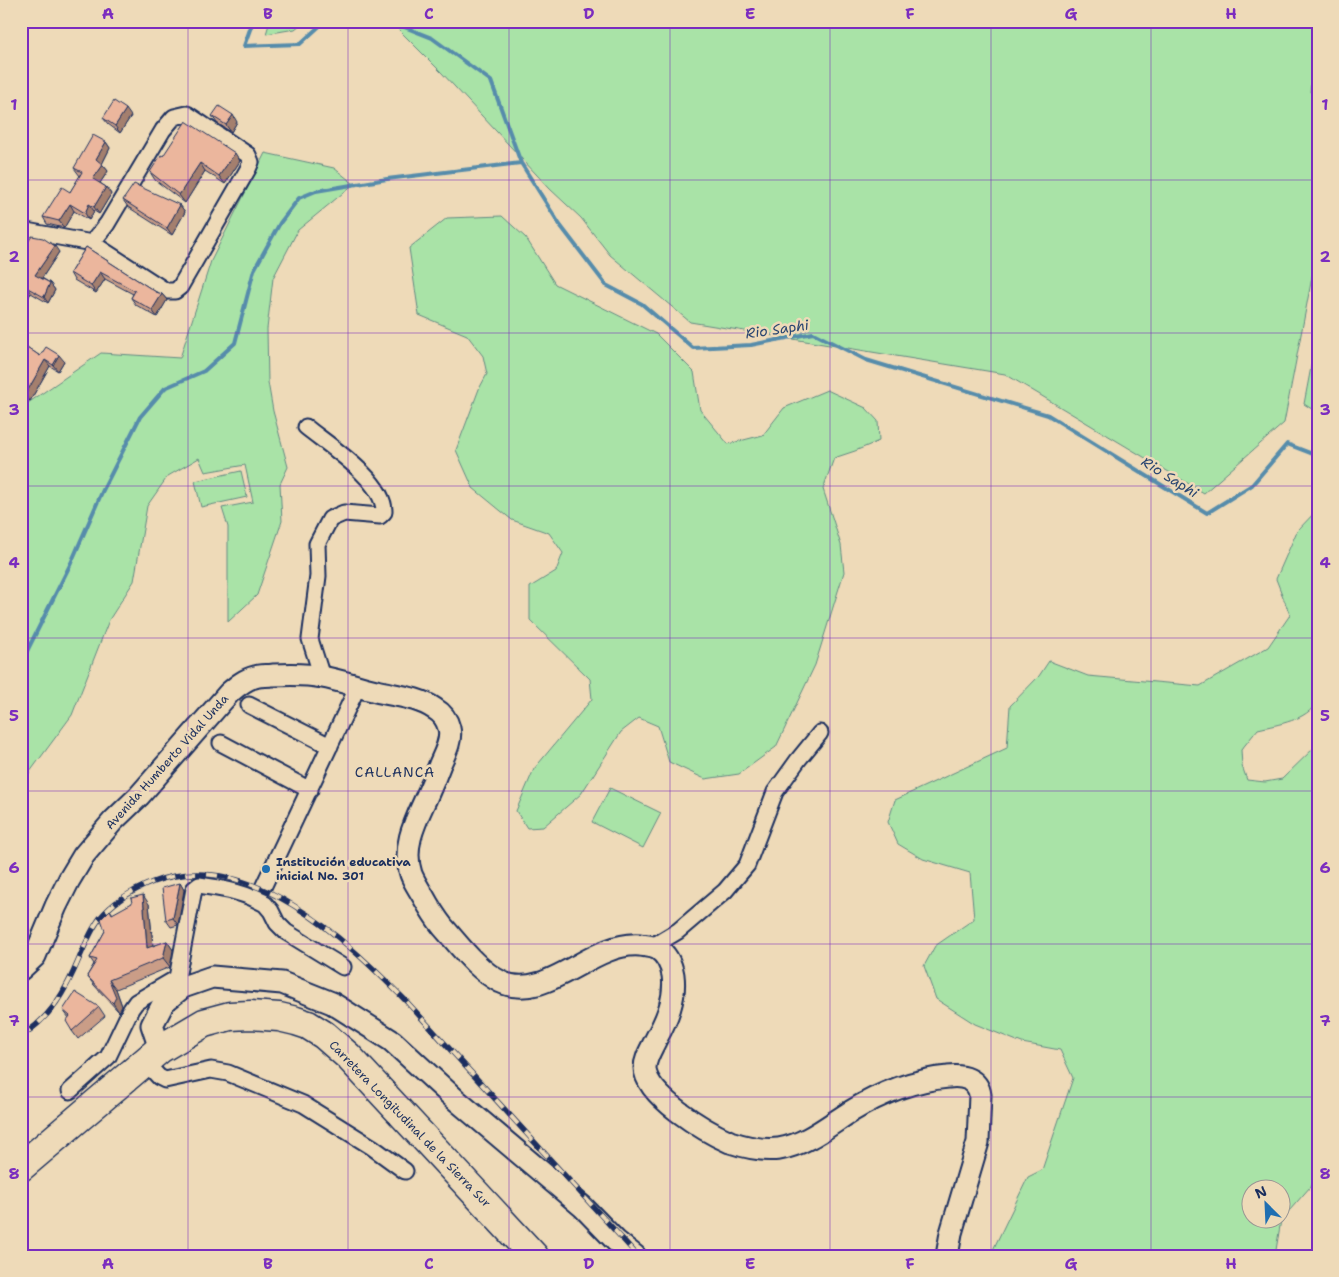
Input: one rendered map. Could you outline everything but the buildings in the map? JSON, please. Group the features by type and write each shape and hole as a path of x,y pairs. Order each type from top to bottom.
{"highway":[{"name":"Carretera Longitudinal de la Sierra Sur","path":"21,1167 152,1055 204,1023 230,1016 279,1017 308,1025 324,1035 348,1056 534,1256"}],"main road":[{"name":"Avenida Humberto Vidal Unda","path":"21,969 35,956 44,939 56,906 84,855 113,821 139,796 229,693 244,681 255,676 282,675 322,677 407,697 433,707 442,714 450,732 448,745 416,819 409,840 408,860 412,875 435,918 464,951 490,976 505,984 520,987 535,986 599,954 633,945 653,946"},
{"path":"653,946 662,952 672,968 674,983 667,1019 645,1066 648,1080 651,1087 668,1104 695,1123 729,1141 754,1148 780,1148 798,1143 826,1128 852,1110 905,1086 928,1079 953,1076 970,1078 976,1084 980,1095 978,1142 946,1256"},
{"path":"152,1055 152,1025 164,1002 183,987 186,980 212,977 282,983 332,1003 392,1041 455,1099 583,1206 616,1241 636,1256"}],"street":[{"path":"21,230 92,243 166,291 175,291 180,286 248,169 251,162 248,155 187,114 174,117 163,130 107,224 92,243"},
{"path":"306,427 363,473 376,488 384,505 384,512 380,516 344,513 330,519 317,544 318,576 310,639 322,677"},
{"path":"257,900 358,686"},
{"path":"249,705 330,746"},
{"path":"653,946 678,931 725,891 747,865 775,792 820,733"},
{"path":"221,743 310,790"},
{"path":"70,1091 108,1057 136,1002 186,980 194,889 196,886 219,888 247,895 265,904 277,923 286,932 343,967"},
{"path":"152,1055 159,1077 165,1080 211,1070 228,1073 303,1104 372,1147 405,1171"}],"green space":[{"path":"270,21 305,21 295,29 266,34"},
{"path":"390,21 1317,21 1310,92 1318,92 1318,246 1284,423 1204,493 1005,374 690,322 610,255 581,218 550,189 441,72"},
{"path":"265,153 334,168 354,184 298,230 273,278 267,329 268,382 273,411 288,467 280,484 282,521 257,595 228,622 228,527 222,508 253,502 245,465 205,472 199,458 168,476 147,506 134,581 109,620 72,715 21,784 21,411 25,405 101,353 180,358 211,261"},
{"path":"502,216 526,238 555,284 656,334 694,372 700,410 728,444 763,435 784,408 827,390 866,408 878,421 879,441 834,458 823,489 841,545 844,572 815,665 776,747 739,774 705,779 669,762 658,726 639,718 621,732 581,794 543,827 527,828 516,811 534,769 592,699 590,679 530,620 530,587 556,571 563,553 549,533 512,520 473,488 456,450 479,389 487,374 483,356 467,335 419,315 409,248 447,218"},
{"path":"1318,330 1318,413 1304,404"},
{"path":"241,471 247,497 201,507 195,481"},
{"path":"1318,509 1318,701 1307,713 1291,721 1258,729 1241,750 1242,766 1247,780 1265,782 1282,779 1318,744 1318,1178 1292,1208 1292,1180 1242,1180 1242,1230 1279,1230 1275,1256 990,1256 1028,1177 1042,1170 1073,1078 1060,1050 1022,1043 975,1024 936,999 924,966 935,946 974,919 970,873 923,859 898,844 888,822 895,800 1007,748 1010,706 1039,676 1049,661 1088,676 1200,686 1268,647 1290,615 1276,579 1297,531"},
{"path":"610,788 661,813 643,848 592,822"}],"waterway":[{"name":"Rio Saphi","path":"253,21 244,46 300,44 325,21"},
{"name":"Rio Saphi","path":"389,21 432,38 491,81 521,163 560,225 606,285 642,304 693,348 751,345 813,333 866,360 1048,415 1207,513 1252,485 1287,444 1318,456"},
{"path":"21,663 71,563 102,492 140,417 165,388 204,371 235,343 254,270 280,223 299,198 316,191 387,179 521,163"}],"railway":[{"path":"21,1036 32,1029 49,1012 69,982 88,938 100,918 111,906 124,897 153,882 189,874 225,877 259,888 293,905 325,927 383,978 638,1256"}],"place":[{"name":"Institución educativa inicial No. 301","path":"266,869"}],"district":[{"name":"CALLANCA","path":"395,772"}]}
